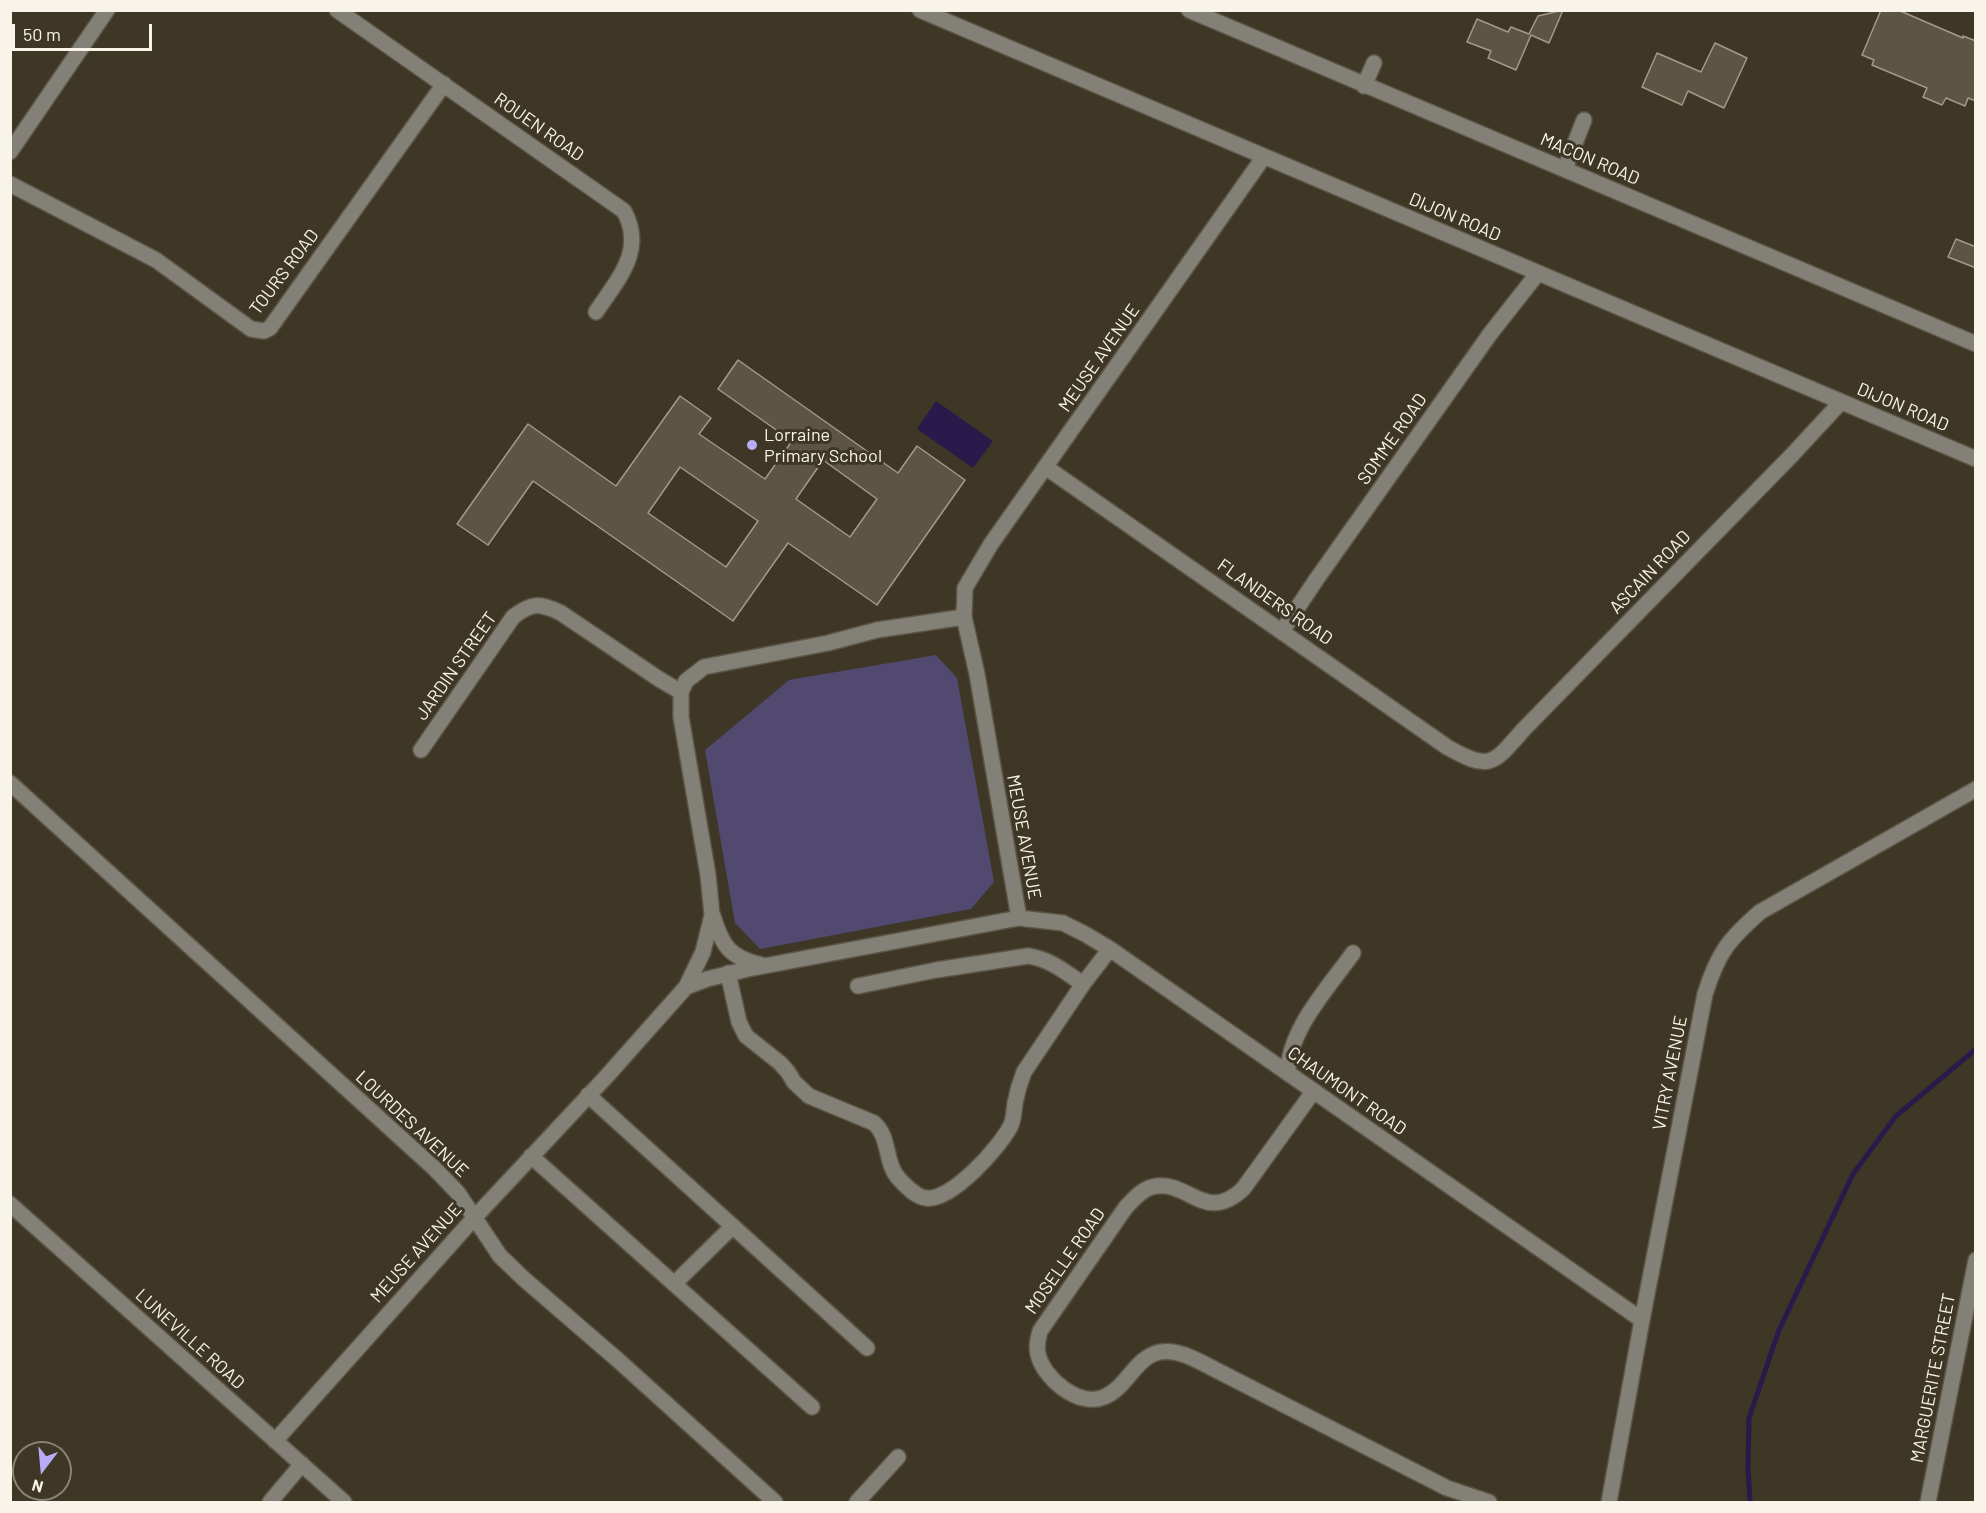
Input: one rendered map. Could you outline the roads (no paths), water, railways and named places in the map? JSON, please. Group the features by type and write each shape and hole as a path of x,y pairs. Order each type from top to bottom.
{"street":[{"path":"11,150 106,10"},
{"name":"ROUEN ROAD","path":"338,10 624,211 631,223 633,246 625,267 596,312"},
{"name":"DIJON ROAD","path":"920,10 1263,158 1976,459"},
{"name":"MACON ROAD","path":"1189,10 1215,16 1364,86 1976,344"},
{"path":"1364,86 1374,63"},
{"name":"TOURS ROAD","path":"10,184 156,261 251,329 264,331 270,328 444,84"},
{"path":"1565,169 1584,120"},
{"name":"MEUSE AVENUE","path":"686,987 728,974 1019,918 977,674 964,617 965,588 992,544 1263,158"},
{"name":"SOMME ROAD","path":"1282,631 1477,353 1538,273"},
{"name":"ASCAIN ROAD","path":"1484,763 1498,758 1792,455 1840,402"},
{"name":"FLANDERS ROAD","path":"1047,468 1447,747 1468,759 1484,763"},
{"name":"JARDIN STREET","path":"421,750 513,617 535,605 546,606 561,613 681,692"},
{"path":"681,692 686,681 704,667 828,643 877,630 964,617"},
{"name":"MEUSE AVENUE","path":"681,692 681,717 708,875 712,915 719,936 726,947 739,958 768,966"},
{"name":"LOURDES AVENUE","path":"10,783 434,1168 458,1193 500,1256 620,1360 775,1503"},
{"name":"VITRY AVENUE","path":"1609,1503 1705,994 1714,964 1739,930 1760,912 1976,789"},
{"name":"MEUSE AVENUE","path":"275,1441 475,1217 686,987 703,952 712,915"},
{"name":"CHAUMONT ROAD","path":"1019,918 1050,920 1085,933 1642,1320"},
{"path":"728,974 740,1022 746,1036 780,1063 794,1082 809,1096 874,1123 881,1129 891,1167 897,1178 912,1191 926,1198 936,1198 947,1194 961,1184 998,1144 1012,1122 1018,1087 1024,1072 1083,984 1110,950"},
{"path":"1288,1073 1288,1059 1297,1036 1311,1011 1353,953"},
{"path":"858,986 936,970 1028,956 1053,964 1083,984"},
{"name":"MOSELLE ROAD","path":"1313,1092 1243,1189 1235,1196 1218,1203 1206,1202 1171,1187 1160,1186 1150,1187 1138,1194 1126,1207 1040,1331 1036,1345 1042,1366 1062,1386 1075,1395 1086,1399 1097,1399 1114,1391 1141,1362 1151,1355 1172,1351 1220,1372 1447,1488 1489,1503"},
{"path":"588,1095 867,1348"},
{"path":"531,1156 812,1407"},
{"name":"LUNEVILLE ROAD","path":"10,1204 344,1503"},
{"path":"674,1284 733,1226"},
{"name":"MARGUERITE STREET","path":"1928,1503 1975,1261"},
{"path":"857,1503 898,1457"},
{"path":"270,1503 302,1464"}],"waterway":[{"path":"1750,1502 1749,1418 1779,1330 1853,1174 1896,1116 1976,1049"}],"place":[{"name":"Lorraine Primary School","path":"752,445"}]}
